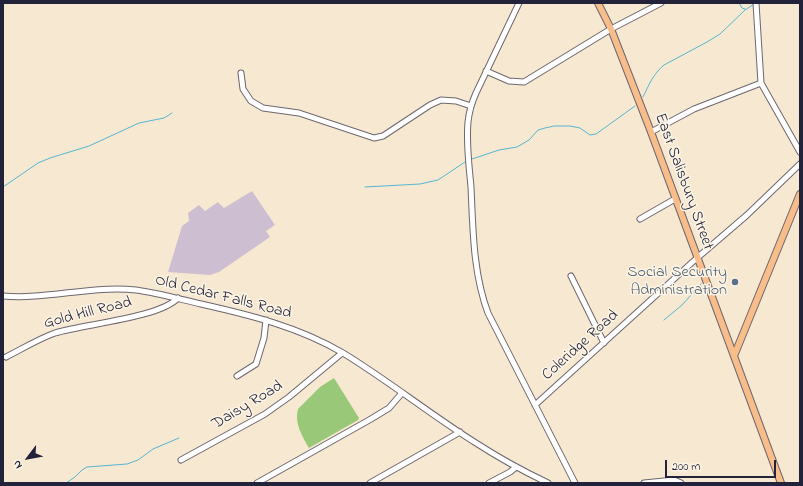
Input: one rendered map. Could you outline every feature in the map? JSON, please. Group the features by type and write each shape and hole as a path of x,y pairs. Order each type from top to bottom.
{"main road":[{"name":"East Salisbury Street","path":"598,3 611,29 651,132 781,483"},
{"path":"734,356 800,194"}],"street":[{"path":"519,3 486,71 471,106 468,121 474,243 479,284 492,322 575,483"},
{"path":"486,71 508,81 524,82 611,29 662,3"},
{"path":"756,3 761,83 800,152"},
{"path":"241,73 243,89 251,101 263,108 299,114 374,138 384,136 430,105 441,100 456,101 471,106"},
{"path":"651,132 694,109 761,83"},
{"name":"Coleridge Road","path":"535,405 697,258 747,215 800,164"},
{"path":"640,219 675,198"},
{"path":"571,276 604,343"},
{"name":"Old Cedar Falls Road","path":"3,296 40,297 112,289 136,290 178,298 266,320 300,332 342,353 460,432 516,467 548,483"},
{"name":"Gold Hill Road","path":"6,357 55,333 147,313 163,307 178,298"},
{"path":"237,376 256,364 264,338 266,320"},
{"name":"Daisy Road","path":"181,460 265,414 289,397 342,353"},
{"path":"257,483 389,408 402,393"},
{"path":"370,483 379,481 460,432"},
{"path":"489,483 510,472 516,467"},
{"path":"644,483 674,480 681,483"}],"shaded area":[{"path":"252,191 275,225 266,231 270,237 219,272 210,275 168,272 182,226 189,221 188,213 199,205 205,211 218,202 224,208"}],"green space":[{"path":"334,378 359,418 358,420 309,448 301,434 298,424 298,409 320,387"}],"waterway":[{"path":"739,3 742,8 745,9"},
{"path":"643,97 649,84 660,68 720,34 745,10 754,4"},
{"path":"472,159 499,150 517,147 529,140 538,130 554,126 570,126 580,128 590,135 596,134 635,106"},
{"path":"3,187 38,163 89,146 139,123 164,118 172,113"},
{"path":"365,187 420,184 438,180 465,162"},
{"path":"664,320 682,305 701,284"},
{"path":"66,483 87,467 127,464 138,460 153,449 179,438"}],"place":[{"name":"Social Security Administration","path":"735,282"}]}
